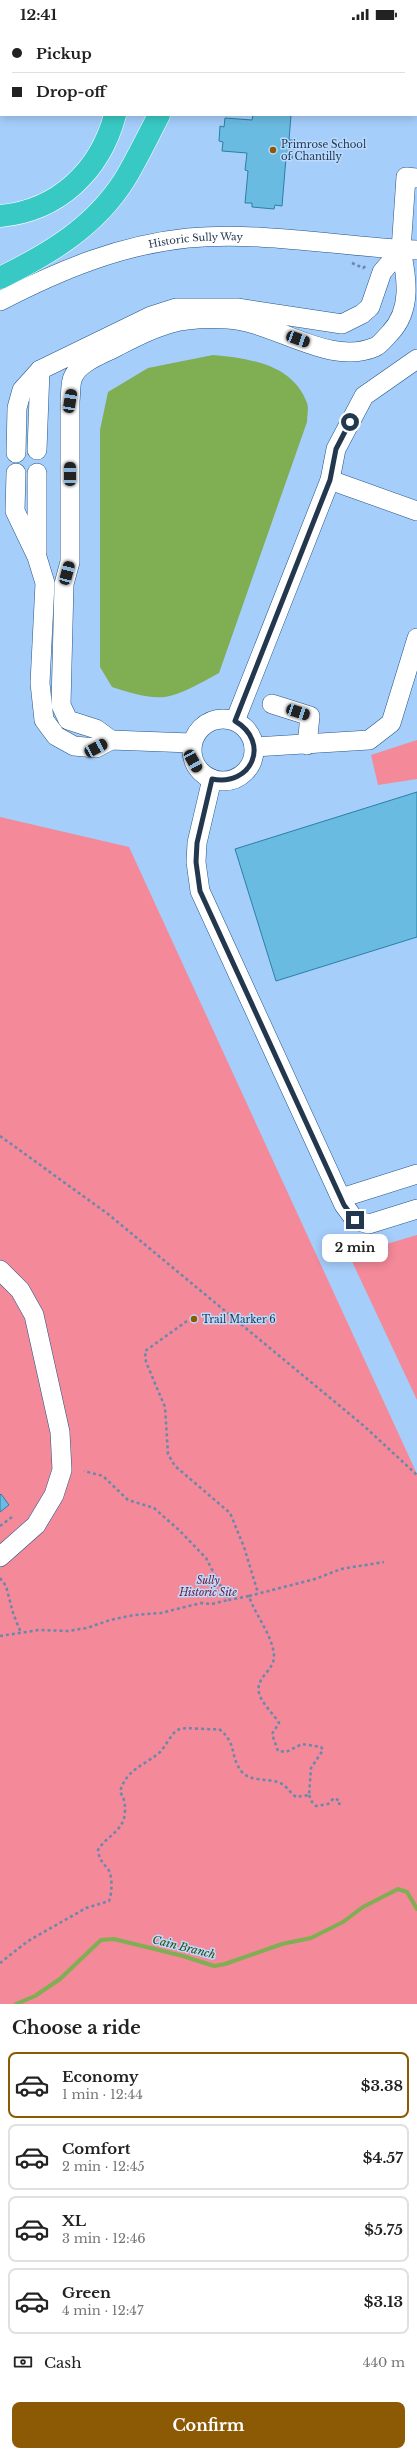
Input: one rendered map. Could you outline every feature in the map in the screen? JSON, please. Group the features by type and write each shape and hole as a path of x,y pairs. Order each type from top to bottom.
{"highway":[{"path":"0,216 27,212 41,207 56,199 81,179 106,142 115,116"},
{"path":"0,278 35,260 70,238 100,211 124,180 158,116"}],"street":[{"path":"111,740 96,729 68,720 61,704 64,584 70,562 70,401 73,377 85,364 152,328 174,321 227,319 261,325 323,348 352,354 376,347 402,316 412,252 406,178 417,178"},
{"name":"Historic Sully Way","path":"0,301 82,263 126,249 170,241 233,237 412,252"},
{"path":"16,453 17,408 22,390 40,370 151,316 176,308 236,308 342,324 362,314 370,307 382,272 412,252"},
{"path":"235,721 330,480 336,449 364,396 417,359"},
{"path":"37,450 40,370"},
{"path":"16,473 15,512 37,557 45,583 40,683 44,720 56,736 74,746 96,748 111,740 192,743"},
{"path":"37,473 37,557"},
{"path":"330,480 417,511"},
{"path":"45,583 64,584"},
{"path":"254,747 307,745 369,740 391,723 417,638"},
{"path":"272,704 310,716 307,745"},
{"path":"226,718 235,721 248,731 254,747 253,758 249,767 242,775 222,781 212,779 204,775 195,765 191,752 192,743 200,727 208,722 226,718"},
{"path":"212,779 197,843 196,862 200,891 341,1198 355,1220 369,1224 417,1210"},
{"path":"341,1198 417,1174"},
{"path":"0,1270 20,1290 34,1315 48,1370 60,1432 62,1470 54,1495 36,1525 0,1557"}],"path":[{"path":"345,261 359,265 363,268 367,265"},
{"path":"0,1136 108,1214 364,1426 417,1475"},
{"path":"187,1321 145,1351 146,1362 165,1407 168,1454 175,1466 230,1513 244,1547 258,1593"},
{"path":"84,1471 103,1476 128,1500 154,1508 180,1531 206,1558 228,1600"},
{"path":"0,1526 12,1517"},
{"path":"0,1636 87,1628 110,1620 134,1615 161,1613 201,1603 212,1604 315,1579 341,1569 384,1562"},
{"path":"0,1578 6,1586 13,1613 21,1633"},
{"path":"248,1596 257,1617 271,1641 274,1654 274,1664 258,1683 258,1691 262,1701 270,1709 279,1723 272,1734 278,1751 286,1752 302,1744 321,1747 323,1750 311,1768 310,1795 312,1802 316,1806 328,1804 334,1798 340,1801 339,1805"},
{"path":"0,1963 28,1942 86,1908 109,1902 111,1894 109,1873 99,1858 98,1850 121,1828 125,1820 124,1798 120,1792 123,1782 130,1772 160,1751 176,1731 181,1728 205,1731 219,1729 232,1742 232,1753 242,1772 254,1779 281,1783 296,1797 310,1795"}],"green space":[{"path":"417,740 417,779 378,785 371,755"},
{"name":"Sully Historic Site","path":"0,817 129,847 417,1474 417,2004 0,2004"},
{"path":"417,1235 417,1400 349,1255"}],"shaded area":[{"path":"213,355 254,361 280,371 291,379 300,390 307,403 307,422 219,673 179,693 165,697 138,695 112,687 100,667 100,430 108,392 148,368"}],"building":[{"path":"253,116 291,116 289,140 294,140 292,159 286,158 282,206 275,205 274,209 252,207 252,203 245,203 248,171 245,170 247,153 222,151 223,142 219,141 220,126 224,127 225,118 252,120"},
{"path":"417,792 417,937 276,981 235,849"},
{"path":"1,1494 9,1505 0,1512 0,1495"}],"waterway":[{"name":"Cain Branch","path":"16,2004 35,1996 60,1979 101,1940 114,1939 183,1956 214,1966 225,1964 282,1944 311,1938 343,1922 363,1907 398,1889 407,1892 417,1909"}],"place":[{"name":"Primrose School of Chantilly","path":"273,150"},
{"name":"Trail Marker 6","path":"194,1319"}],"route":[{"path":"350,422 336,449 330,480 235,721 243,725 253,739 253,758 249,767 242,775 232,780 222,781 212,779 197,843 196,862 200,891 344,1205 355,1220"}]}
